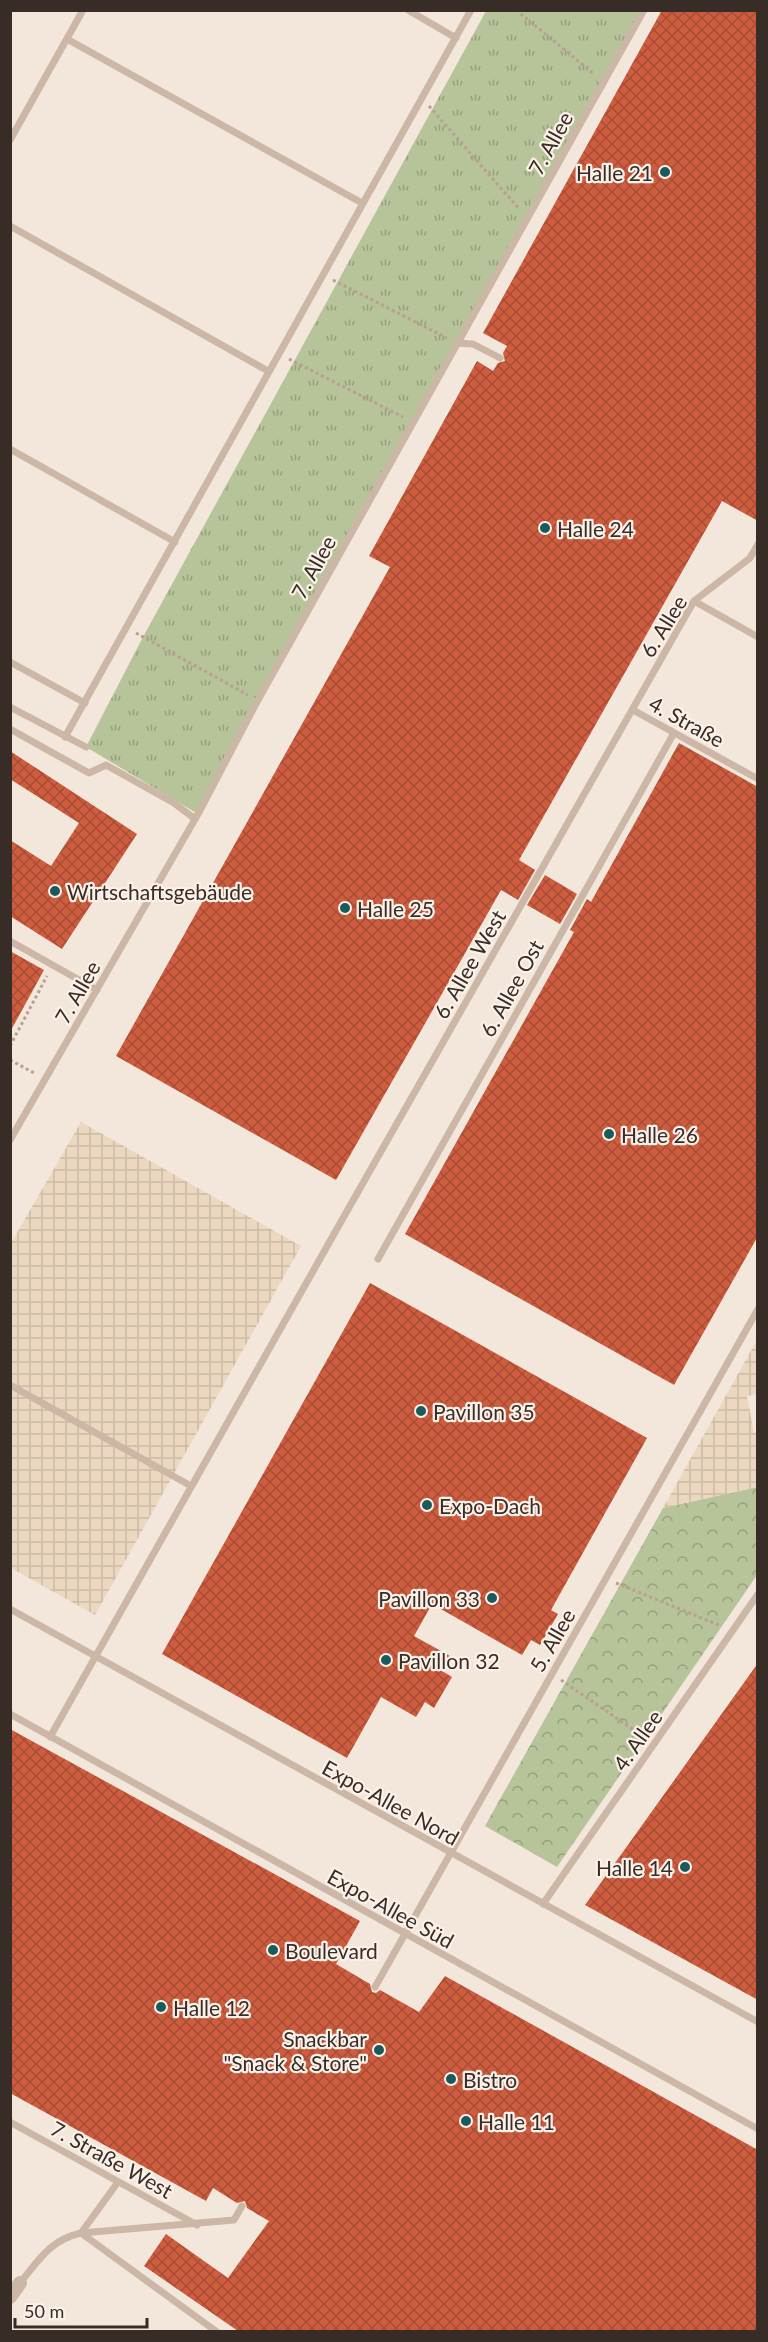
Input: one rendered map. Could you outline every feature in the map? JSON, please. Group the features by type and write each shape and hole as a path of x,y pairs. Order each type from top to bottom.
{"street":[{"path":"10,2296 20,2283"}],"lane":[{"path":"10,140 83,10"},
{"path":"408,10 456,38"},
{"path":"65,737 471,10"},
{"name":"7. Allee","path":"10,1140 195,819 258,700 644,10"},
{"path":"67,39 362,203"},
{"path":"10,226 268,371"},
{"path":"457,343 473,344 500,358"},
{"path":"10,449 174,542"},
{"name":"6. Allee","path":"633,710 694,602 750,558 758,544"},
{"path":"750,558 758,563"},
{"path":"694,602 758,637"},
{"path":"10,662 85,703"},
{"path":"10,707 86,747"},
{"name":"4. Straße","path":"633,710 758,779"},
{"name":"6. Allee West","path":"50,1737 633,710"},
{"path":"10,729 89,773 106,765 174,803 195,819"},
{"name":"6. Allee Ost","path":"378,1259 674,732"},
{"path":"10,941 97,990"},
{"name":"5. Allee","path":"375,1987 758,1309"},
{"path":"10,1385 191,1486"},
{"name":"4. Allee","path":"543,1904 758,1594"},
{"name":"Expo-Allee Nord","path":"10,1609 758,2022"},
{"name":"Expo-Allee Süd","path":"10,1714 758,2129"},
{"name":"7. Straße West","path":"10,2122 197,2225"},
{"path":"81,2233 118,2182"},
{"path":"20,2283 50,2247 64,2237 81,2233 197,2225 234,2220 242,2206"},
{"path":"81,2233 217,2331"}],"path":[{"path":"516,10 603,82"},
{"path":"422,98 527,218"},
{"path":"323,274 457,343"},
{"path":"278,354 413,422"},
{"path":"127,628 258,700"},
{"path":"10,1046 53,964"},
{"path":"10,1060 45,1080"},
{"path":"606,1579 732,1630"},
{"path":"552,1674 654,1744"}],"green space":[{"path":"486,11 644,11 198,814 86,747 143,637"},
{"path":"757,1487 757,1575 557,1867 485,1826 663,1508"}],"shaded area":[{"path":"81,1122 301,1246 95,1615 11,1568 11,1243"},
{"path":"757,1340 757,1394 747,1396 754,1433 757,1432 757,1487 663,1508"}],"building":[{"path":"662,10 758,10 758,521 722,501 519,860 535,870 518,900 501,890 336,1180 116,1056 390,567 369,556 477,361 493,371 498,363 505,361 503,353 507,346 483,333"},
{"name":"Halle 26","path":"679,743 758,787 758,1236 674,1385 405,1234 574,932 570,930 587,899 591,902"},
{"name":"Wirtschaftsgebäude","path":"10,751 137,834 62,949 10,916 10,840 51,866 79,823 10,779"},
{"path":"545,875 577,894 560,924 527,905"},
{"path":"10,951 44,970 10,1032"},
{"name":"Expo-Dach","path":"370,1283 647,1438 551,1610 558,1614 540,1645 531,1640 522,1655 432,1604 414,1636 450,1656 442,1671 452,1677 434,1708 425,1702 416,1717 381,1697 347,1758 162,1654"},
{"name":"Halle 14","path":"758,1663 758,2000 585,1905"},
{"path":"10,1729 360,1921 336,1964 370,1984 372,1992 376,1993 380,1990 419,2012 445,1976 758,2150 758,2331 238,2331 144,2266 166,2234 228,2278 269,2221 247,2208 245,2201 237,2203 213,2188 206,2201 10,2093"}],"place":[{"name":"Halle 21","path":"665,172"},
{"name":"Halle 24","path":"545,528"},
{"name":"Wirtschaftsgebäude","path":"55,891"},
{"name":"Halle 25","path":"345,908"},
{"name":"Halle 26","path":"609,1134"},
{"name":"Pavillon 35","path":"421,1411"},
{"name":"Expo-Dach","path":"427,1505"},
{"name":"Pavillon 33","path":"492,1598"},
{"name":"Pavillon 32","path":"386,1660"},
{"name":"Halle 14","path":"685,1867"},
{"name":"Boulevard","path":"273,1950"},
{"name":"Halle 12","path":"161,2007"},
{"name":"Snackbar \"Snack & Store\"","path":"379,2050"},
{"name":"Bistro","path":"451,2079"},
{"name":"Halle 11","path":"466,2121"}]}
